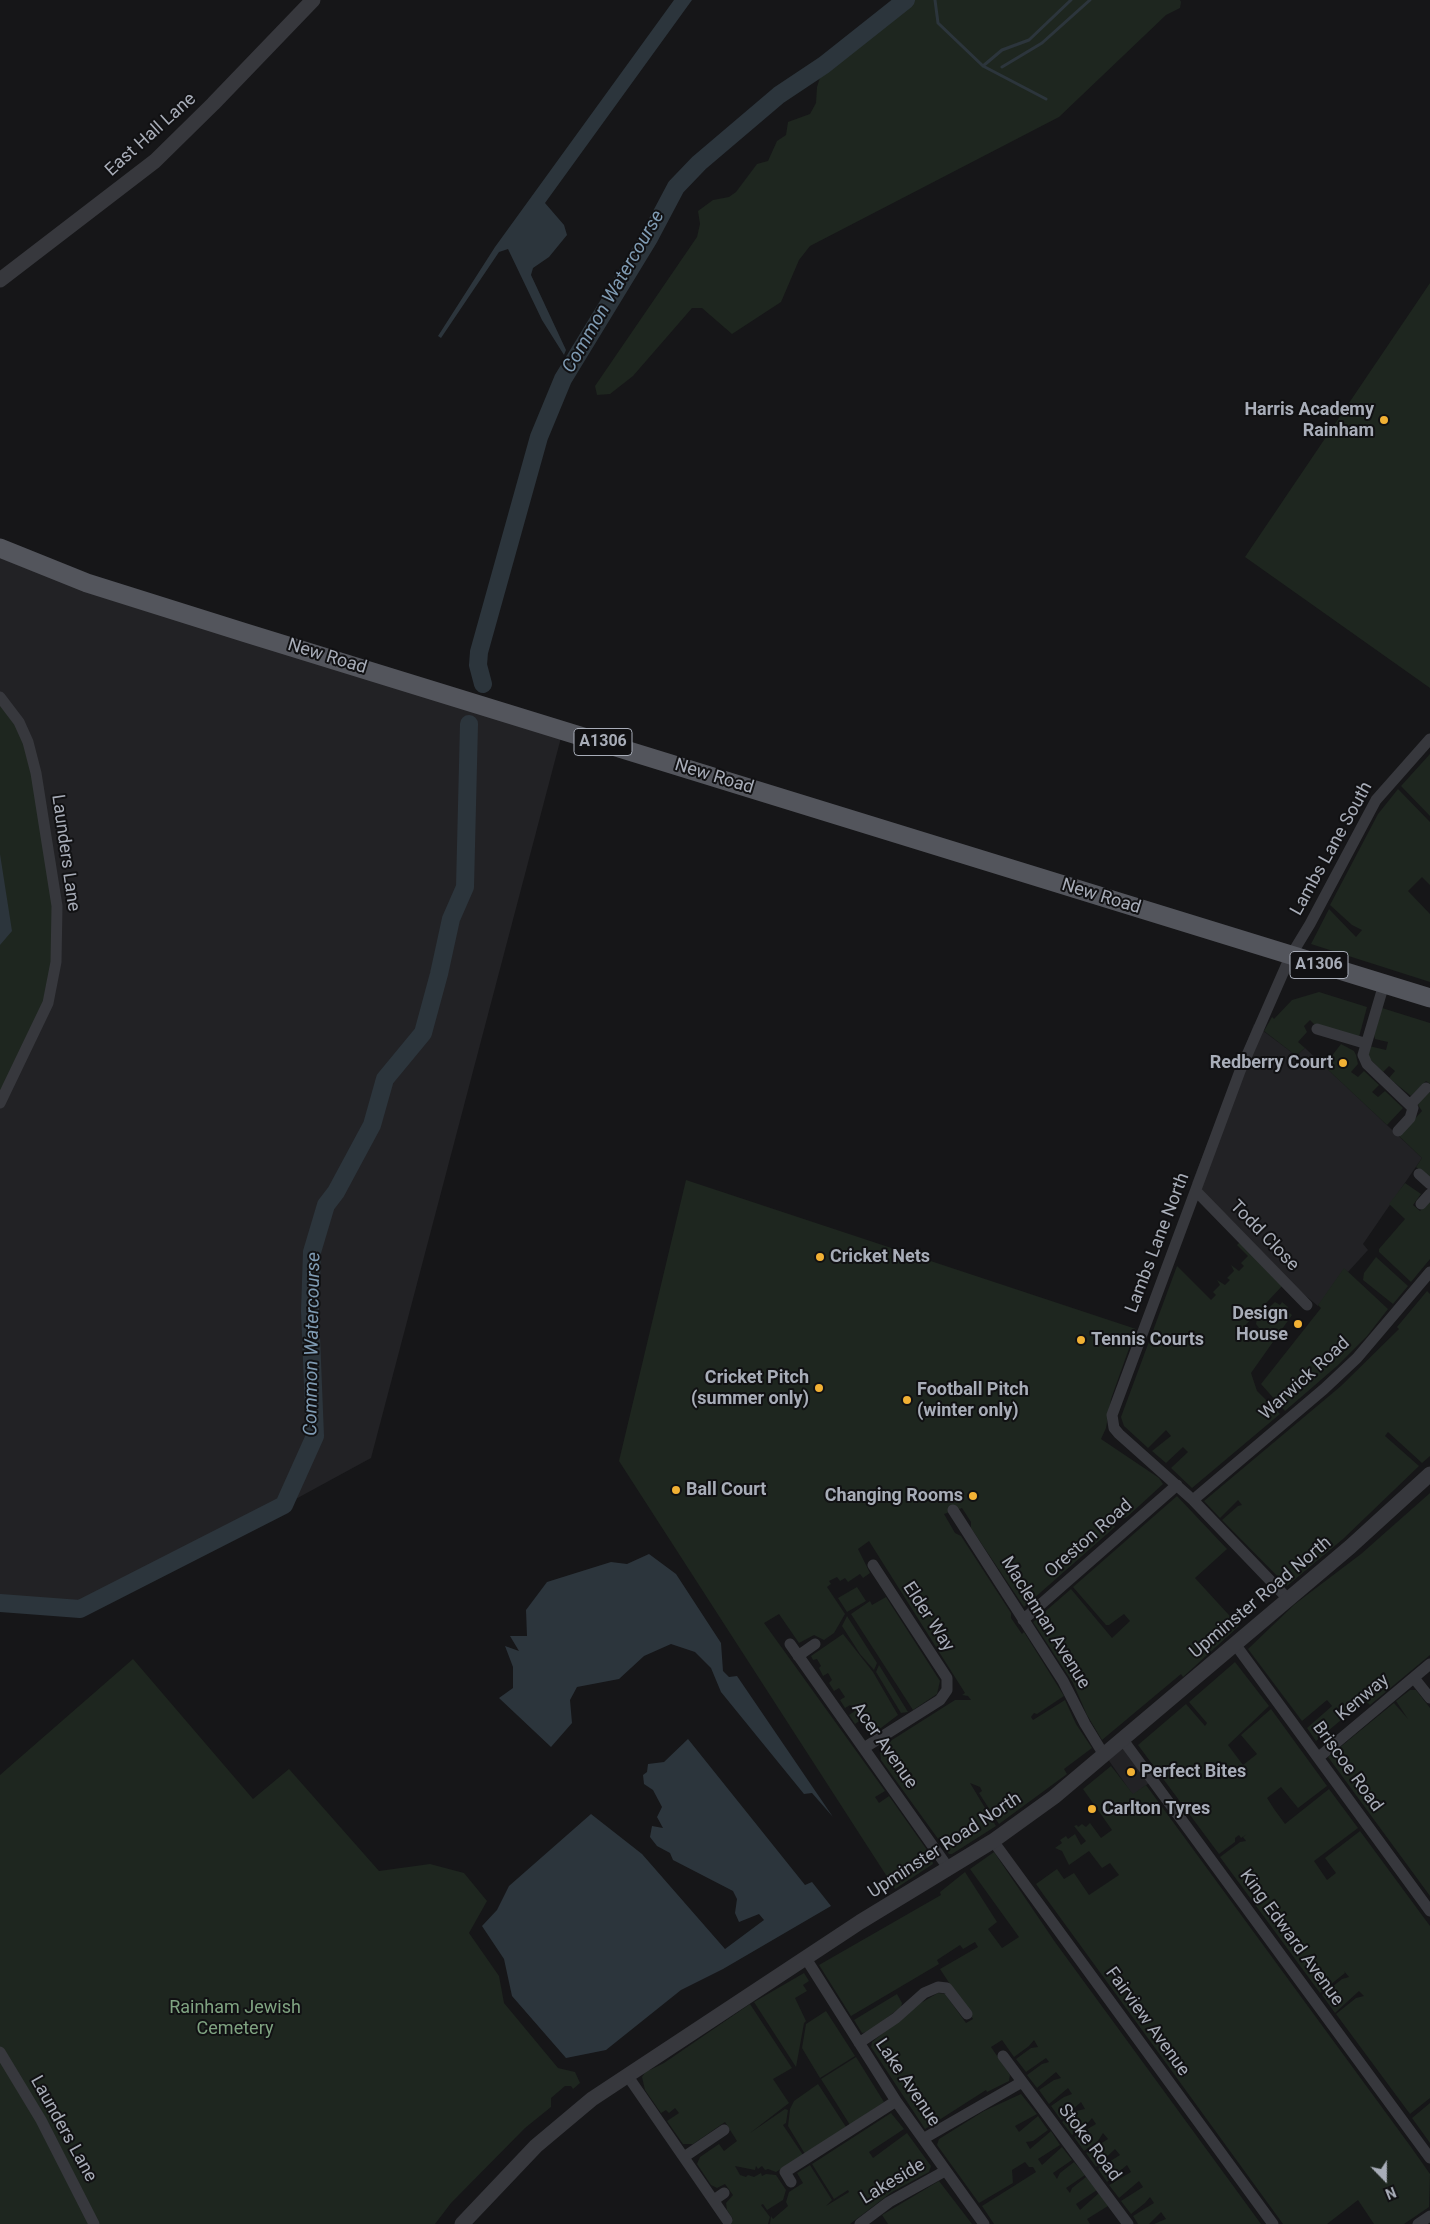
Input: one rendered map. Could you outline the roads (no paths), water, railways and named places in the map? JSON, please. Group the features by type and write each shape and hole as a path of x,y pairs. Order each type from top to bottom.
{"main road":[{"name":"New Road","path":"0,548 87,582 236,630 484,705 1290,957 1430,998"}],"street":[{"name":"East Hall Lane","path":"0,280 155,160 213,104 313,0"},
{"name":"Launders Lane","path":"0,697 19,722 28,742 36,773 57,906 56,962 48,1003 0,1103"},
{"name":"Lambs Lane South","path":"1290,957 1310,924 1376,800 1430,740"},
{"name":"Lambs Lane North","path":"1288,1599 1178,1486 1118,1434 1114,1428 1112,1415 1240,1071 1290,957"},
{"path":"1384,984 1364,1043 1363,1055 1367,1064 1411,1104 1413,1113 1398,1131"},
{"path":"1317,1029 1364,1043"},
{"path":"1411,1104 1426,1088"},
{"path":"1419,1174 1430,1184"},
{"name":"Todd Close","path":"1196,1191 1307,1305"},
{"path":"1421,1204 1430,1194"},
{"name":"Warwick Road","path":"1192,1500 1338,1377 1357,1358 1430,1272"},
{"name":"Upminster Road North","path":"462,2224 536,2146 574,2112 805,1957 993,1841 1054,1797 1288,1599 1430,1474"},
{"name":"Oreston Road","path":"1024,1620 1178,1486"},
{"name":"Maclennan Avenue","path":"953,1510 1063,1681 1085,1724 1104,1755"},
{"name":"Elder Way","path":"864,1748 940,1700 947,1690 947,1678 873,1565"},
{"name":"Acer Avenue","path":"790,1644 949,1869"},
{"path":"798,1656 815,1644"},
{"name":"Briscoe Road","path":"1235,1644 1430,1911"},
{"name":"Kenway","path":"1319,1758 1430,1664"},
{"path":"1414,1678 1430,1698"},
{"name":"King Edward Avenue","path":"1123,1740 1430,2158"},
{"name":"Fairview Avenue","path":"993,1841 1273,2224"},
{"name":"Lake Avenue","path":"805,1957 896,2101 984,2224"},
{"path":"859,2043 896,2018 924,1993 938,1987 947,1988 967,2014"},
{"name":"Launders Lane","path":"0,2052 41,2120 94,2224"},
{"name":"Stoke Road","path":"1003,2056 1128,2224"},
{"path":"627,2075 727,2220"},
{"path":"923,2139 1022,2082"},
{"path":"791,2182 785,2172 896,2101"},
{"path":"684,2157 724,2130"},
{"name":"Lakeside","path":"860,2224 889,2202 945,2171"},
{"path":"714,2200 724,2193"},
{"path":"1418,2224 1430,2216"}],"waterway":[{"name":"Common Watercourse","path":"483,684 478,665 479,652 539,437 563,379 649,238 676,187 699,163 779,95 824,65 906,0"},
{"path":"935,0 938,23 983,66 1046,99"},
{"path":"983,66 1002,50 1029,40 1071,0"},
{"path":"1002,67 1042,43 1090,0"},
{"name":"Common Watercourse","path":"0,1603 80,1609 284,1505 315,1436 310,1311 312,1252 326,1205 336,1192 372,1125 385,1079 423,1033 451,919 465,887 469,724"}],"place":[{"name":"Harris Academy Rainham","path":"1384,420"},
{"name":"Redberry Court","path":"1343,1063"},
{"name":"Cricket Nets","path":"820,1257"},
{"name":"Design House","path":"1298,1324"},
{"name":"Tennis Courts","path":"1081,1340"},
{"name":"Cricket Pitch (summer only)","path":"819,1388"},
{"name":"Football Pitch (winter only)","path":"907,1400"},
{"name":"Ball Court","path":"676,1490"},
{"name":"Changing Rooms","path":"973,1496"},
{"name":"Perfect Bites","path":"1131,1772"},
{"name":"Carlton Tyres","path":"1092,1809"}],"park label":[{"name":"Rainham Jewish Cemetery","path":"235,2018"}]}
